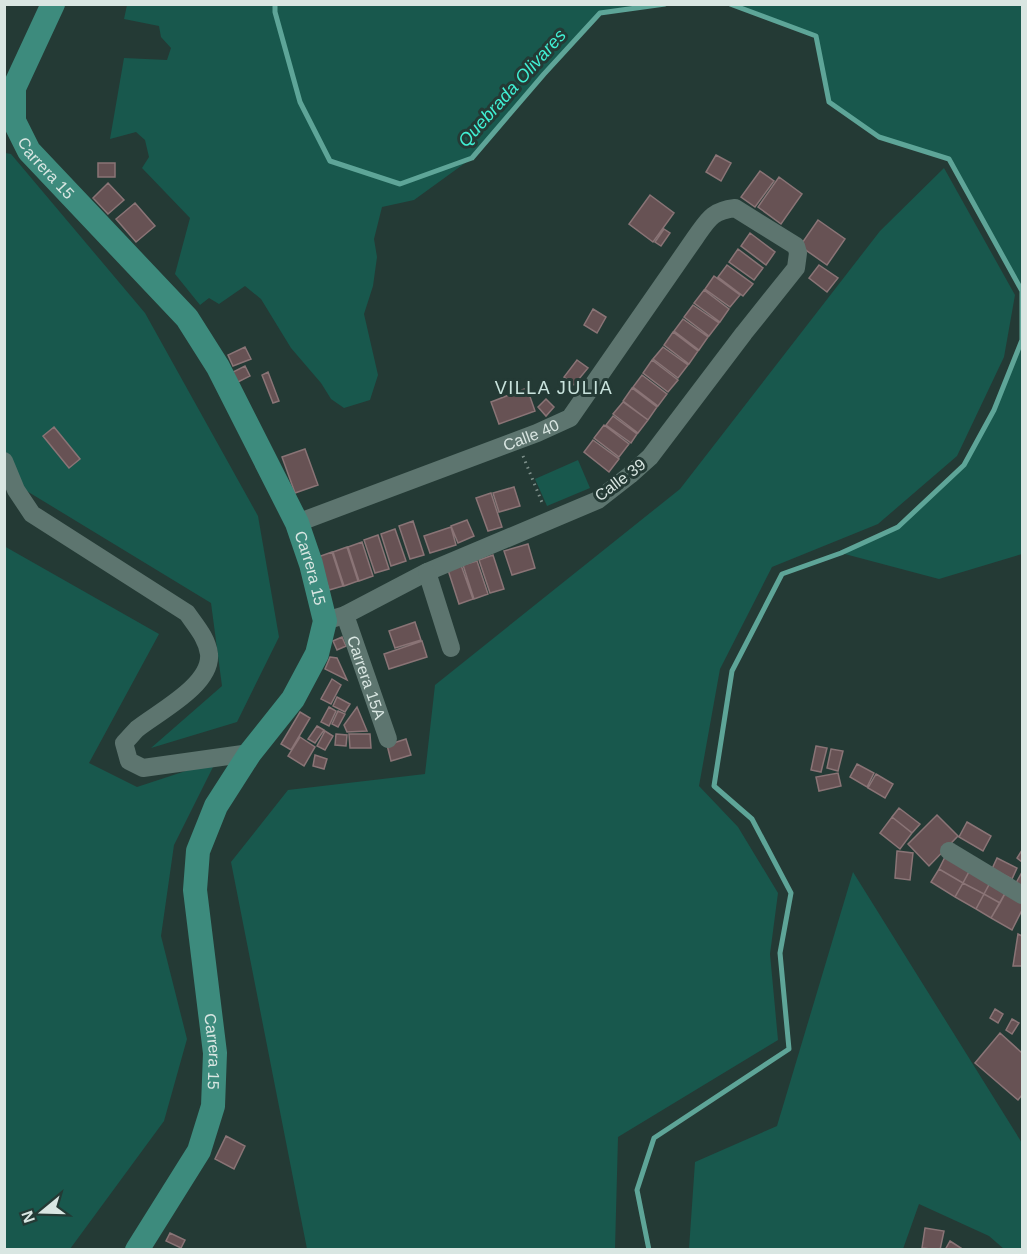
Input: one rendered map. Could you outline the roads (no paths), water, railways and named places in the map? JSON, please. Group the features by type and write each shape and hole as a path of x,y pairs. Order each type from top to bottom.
{"main road":[{"name":"Carrera 15","path":"53,4 14,88 14,121 29,152 187,318 218,367 297,523 311,564 335,618 294,699 250,753 216,806 198,850 195,890 215,1053 213,1106 199,1150 138,1250"}],"street":[{"name":"Calle 40","path":"297,523 517,441 570,418 695,238 716,212 735,208 796,246 798,253"},
{"name":"Calle 39","path":"335,618 427,572 598,500 630,475 650,457 796,268 798,253"},
{"path":"4,461 16,490 32,514 187,613 204,636 209,656 205,673 190,690 136,730 124,743 129,760 143,768 250,753"},
{"path":"427,572 451,648"},
{"name":"Carrera 15A","path":"335,618 388,739"},
{"path":"949,851 1023,895"}],"waterway":[{"name":"Quebrada Olivares","path":"275,4 275,12 300,102 330,161 400,184 472,158 600,13 665,4"},
{"name":"Quebrada Olivares","path":"649,1250 637,1190 654,1138 789,1049 780,953 791,893 752,819 714,786 732,671 782,574 841,553 898,527 964,465 994,410 1022,340 1022,291 949,159 879,137 829,102 816,36 730,4"}],"district":[{"name":"VILLA JULIA","path":"554,388"}]}
